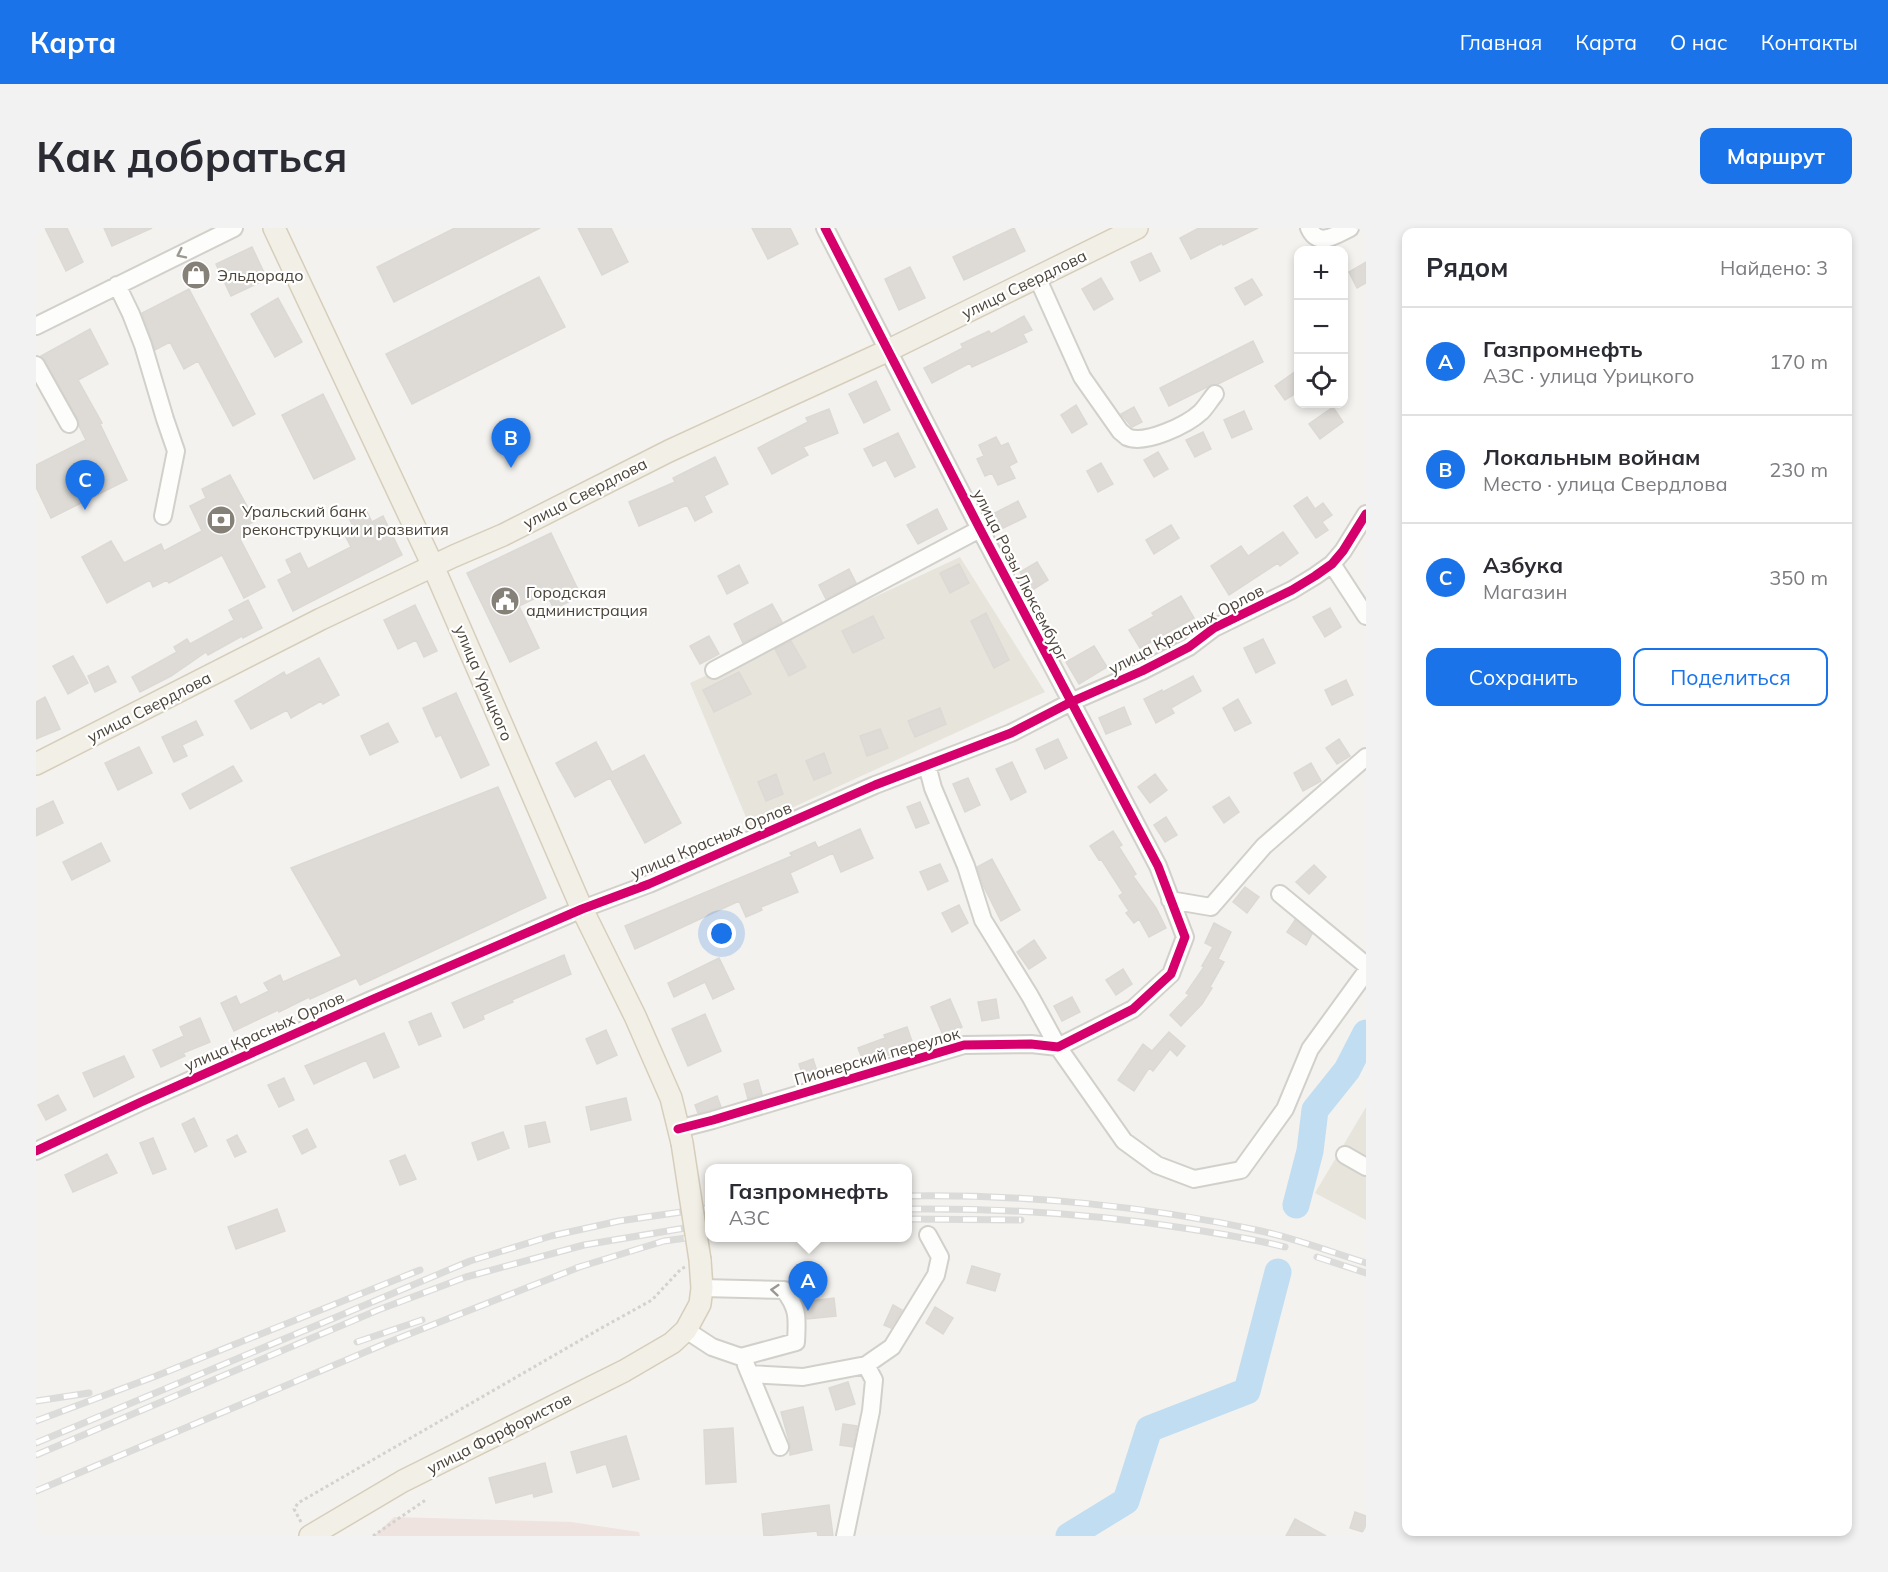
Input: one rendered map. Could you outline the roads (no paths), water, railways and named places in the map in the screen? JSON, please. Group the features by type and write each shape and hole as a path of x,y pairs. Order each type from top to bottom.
{"main road":[{"name":"улица Урицкого","path":"274,228 433,566 582,909 667,1088 680,1136 700,1260 702,1288"},
{"name":"улица Свердлова","path":"36,764 321,619 503,535 669,451 889,350 1137,228"},
{"path":"687,1330 700,1304 702,1288"},
{"name":"улица Фарфористов","path":"307,1532 403,1481 655,1355 687,1330"}],"street":[{"path":"36,326 234,228"},
{"name":"улица Розы Люксембург","path":"825,228 980,529 1158,866 1185,937 1171,974 1133,1009 1058,1047"},
{"path":"1309,228 1312,235 1320,239 1330,238 1350,228"},
{"path":"1037,277 1082,377 1120,431 1128,438 1166,432 1190,421 1203,411 1215,394"},
{"path":"117,285 143,345 176,451 163,516"},
{"path":"36,365 69,424"},
{"name":"улица Красных Орлов","path":"36,1151 141,1102 582,909 649,884 875,785 1011,733 1071,702 1189,647 1214,628 1292,590 1332,564 1354,535 1366,514"},
{"path":"714,670 980,529"},
{"path":"1332,564 1366,616"},
{"path":"1170,900 1211,907 1264,846 1366,757"},
{"path":"927,765 933,788 966,866 983,920 1030,996 1058,1047 1124,1141 1157,1165 1194,1179 1241,1170 1286,1109 1310,1050 1366,972"},
{"path":"1280,894 1366,965"},
{"name":"Пионерский переулок","path":"680,1136 713,1120 964,1044 1031,1044 1058,1047"},
{"path":"1345,1155 1366,1167"},
{"path":"750,1374 803,1377 866,1365 892,1347 936,1275 940,1257 928,1235"},
{"path":"687,1330 712,1347 741,1357 796,1342 797,1318 794,1303 784,1290 702,1288"},
{"path":"741,1357 780,1447"},
{"path":"845,1536 871,1412 874,1380 866,1365"}],"waterway":[{"path":"1296,1205 1310,1151 1315,1110 1347,1070 1366,1033"},
{"path":"1069,1536 1126,1501 1149,1429 1247,1391 1278,1272"}],"railway":[{"path":"912,1196 995,1197 1130,1208 1218,1222 1274,1234 1366,1263"},
{"path":"36,1443 470,1261 551,1236 619,1221 705,1209"},
{"path":"912,1209 1014,1211 1085,1216 1190,1229 1285,1247"},
{"path":"912,1219 1021,1220"},
{"path":"36,1455 378,1310 466,1277 584,1245 705,1225"},
{"path":"576,1268 664,1241 705,1236"},
{"path":"1317,1257 1366,1273"},
{"path":"36,1491 389,1342 582,1266"},
{"path":"36,1421 156,1376 420,1270"},
{"path":"357,1342 422,1320"},
{"path":"36,1401 89,1393"}],"place":[{"name":"Эльдорадо","path":"196,275"},
{"name":"Локальным войнам","path":"511,468"},
{"name":"Азбука","path":"85,510"},
{"name":"Уральский банк реконструкции и развития","path":"221,520"},
{"name":"Городская администрация","path":"505,601"},
{"name":"Газпромнефть","path":"808,1311"}]}
